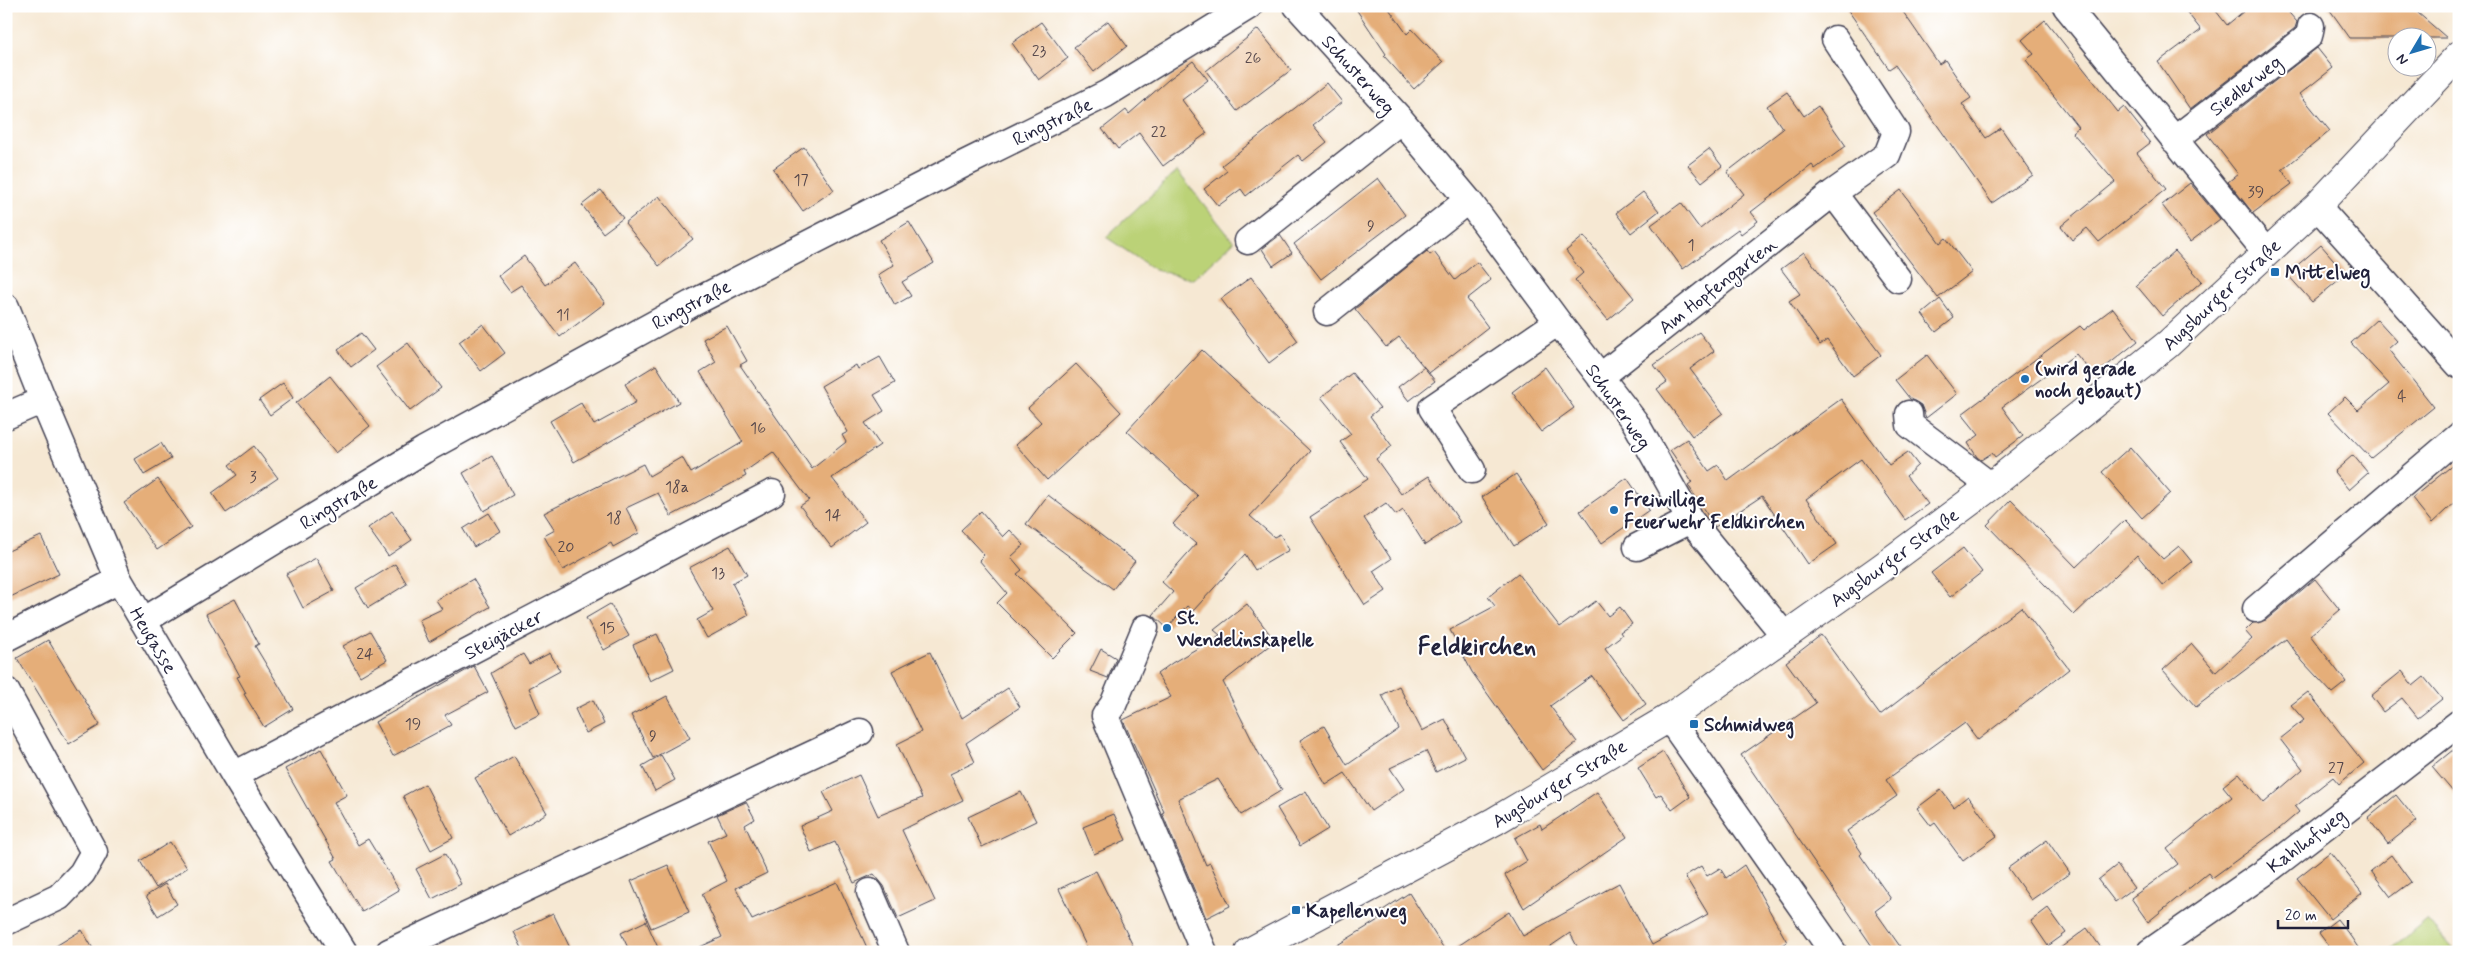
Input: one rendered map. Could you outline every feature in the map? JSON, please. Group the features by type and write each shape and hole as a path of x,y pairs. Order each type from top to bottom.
{"main road":[{"name":"Augsburger Straße","path":"1249,952 1495,821 1669,718 1991,486 2168,344 2317,206 2459,55"}],"street":[{"name":"Ringstraße","path":"143,621 424,450 691,304 960,166 1106,94 1249,6"},
{"name":"Schusterweg","path":"1297,6 1401,120 1468,200 1635,422 1690,520 1785,636"},
{"path":"2066,6 2266,252"},
{"name":"Siedlerweg","path":"2174,140 2308,36 2311,26"},
{"name":"Am Hopfengarten","path":"1600,377 1833,193 1887,155 1896,132 1835,39"},
{"name":"Schusterweg","path":"1248,241 1401,120"},
{"path":"1833,193 1898,279"},
{"path":"1327,312 1468,200"},
{"path":"2317,206 2457,360"},
{"name":"Heugasse","path":"6,307 43,400 120,580 234,775 344,952"},
{"path":"1472,470 1432,408 1558,322"},
{"path":"6,416 43,400"},
{"path":"1909,414 1910,425 1991,486"},
{"path":"2256,609 2459,436"},
{"name":"Steigäcker","path":"234,775 772,493"},
{"path":"1637,547 1690,520"},
{"path":"6,638 120,580"},
{"path":"1145,628 1113,705 1104,716 1204,952"},
{"path":"6,691 94,852 82,873 60,897 6,922"},
{"path":"1669,718 1832,951"},
{"name":"Kahlhofweg","path":"2150,952 2268,870 2459,722"},
{"path":"389,952 860,732"},
{"path":"870,892 896,952"}],"green space":[{"path":"1177,171 1234,242 1193,279 1155,270 1106,237"},
{"path":"2427,920 2455,952 2388,952"}],"building":[{"path":"1354,6 1387,6 1407,34 1412,29 1443,62 1414,89 1384,56 1386,54"},
{"path":"1845,6 1899,6 1939,64 1945,60 1971,98 1962,104 1986,138 2001,128 2033,175 1992,203 1895,65 1889,69"},
{"path":"2182,6 2212,6 2227,25 2250,6 2283,6 2297,22 2295,28 2190,109 2158,62 2201,30"},
{"path":"2327,6 2410,6 2435,28 2388,28 2388,38 2350,38"},
{"path":"2045,20 2118,112 2124,107 2143,131 2141,132 2150,143 2137,153 2166,189 2099,242 2087,228 2072,240 2061,226 2115,182 2072,132 2078,127 2026,60 2034,54 2022,40"},
{"path":"1108,21 1127,46 1094,72 1074,47"},
{"path":"1041,22 1068,58 1039,80 1012,43"},
{"path":"1258,29 1291,70 1237,111 1206,71"},
{"path":"2438,30 2447,38 2438,38"},
{"path":"2317,48 2333,68 2300,94 2330,131 2282,170 2292,184 2253,213 2228,182 2238,174 2207,134"},
{"path":"1193,61 1208,80 1182,100 1207,133 1163,166 1139,133 1118,149 1102,129 1126,110 1129,114"},
{"path":"1327,83 1342,102 1313,125 1327,142 1303,161 1298,155 1246,196 1241,189 1218,206 1204,189 1227,171 1222,165"},
{"path":"1787,92 1804,116 1818,106 1846,146 1815,169 1812,165 1751,212 1758,221 1741,234 1738,229 1683,269 1651,225 1681,203 1700,229 1744,194 1727,172 1783,129 1767,106"},
{"path":"804,147 834,190 803,211 773,169"},
{"path":"1709,149 1722,166 1702,182 1688,165"},
{"path":"1378,178 1405,215 1321,279 1294,244"},
{"path":"2190,183 2220,219 2190,242 2162,205"},
{"path":"601,190 623,218 603,233 582,205"},
{"path":"1901,190 1940,243 1946,238 1972,272 1938,298 1872,212"},
{"path":"1643,192 1659,211 1631,233 1616,213"},
{"path":"659,196 693,239 659,266 625,223"},
{"path":"909,222 934,263 902,282 911,296 895,305 878,275 894,265 879,240"},
{"path":"1280,235 1292,253 1273,266 1262,249"},
{"path":"1584,236 1634,298 1608,320 1575,280 1583,273 1566,251"},
{"path":"2321,245 2346,274 2312,302 2287,274"},
{"path":"1427,251 1430,255 1434,252 1455,280 1477,262 1491,280 1467,299 1488,327 1429,373 1399,337 1386,347 1355,309"},
{"path":"2175,251 2202,281 2162,316 2136,285"},
{"path":"1804,252 1881,355 1853,376 1827,340 1820,345 1789,301 1800,294 1781,269"},
{"path":"524,256 545,285 575,263 605,303 560,337 521,285 510,292 498,276"},
{"path":"1251,277 1298,341 1269,363 1221,299"},
{"path":"1940,299 1954,318 1936,332 1922,314"},
{"path":"2113,308 2138,341 2094,376 2076,354 2002,407 2023,436 1995,457 1992,453 1981,460 1977,457 1968,443 1979,435 1962,414 2080,326 2084,330"},
{"path":"2377,319 2397,341 2388,349 2434,407 2371,458 2328,413 2345,397 2358,410 2389,384 2351,343"},
{"path":"483,324 505,353 481,371 459,342"},
{"path":"727,326 747,361 740,365 812,469 846,442 842,435 848,432 821,386 856,365 858,369 880,357 895,383 874,395 884,411 865,423 880,445 832,478 866,522 832,548 800,506 809,500 773,452 744,472 746,476 671,516 658,493 626,508 639,533 613,547 611,543 563,570 544,536 555,530 544,513 643,464 649,476 682,457 691,473 743,442 700,372 716,362 703,339"},
{"path":"1699,332 1714,351 1690,369 1723,413 1692,436 1657,389 1667,382 1654,365"},
{"path":"361,333 374,350 351,367 338,350"},
{"path":"408,343 441,388 410,411 376,367"},
{"path":"1202,350 1310,451 1250,516 1274,537 1280,534 1289,550 1255,570 1245,554 1193,611 1187,606 1167,628 1153,615 1173,592 1162,582 1196,544 1173,524 1198,496 1127,431"},
{"path":"1927,355 1957,394 1926,418 1921,405 1910,399 1895,380"},
{"path":"1076,364 1121,412 1047,480 1016,445 1041,422 1028,408"},
{"path":"656,365 679,402 574,462 550,421 581,403 594,425 636,402 625,384"},
{"path":"1424,367 1435,381 1409,401 1398,387"},
{"path":"1545,367 1574,408 1541,432 1512,392"},
{"path":"1352,373 1380,408 1370,416 1392,446 1376,459 1401,494 1429,476 1460,522 1425,545 1403,510 1396,515 1386,503 1364,518 1391,559 1373,571 1386,591 1365,605 1310,517 1368,479 1340,442 1351,434 1321,397"},
{"path":"330,376 370,426 336,453 296,403"},
{"path":"283,383 293,398 270,415 259,400"},
{"path":"1841,399 1889,465 1908,452 1918,465 1906,476 1928,504 1905,520 1861,459 1806,499 1837,544 1808,564 1762,496 1715,527 1688,485 1692,482 1670,450 1687,439 1709,471 1718,465 1728,481"},
{"path":"161,443 171,459 144,475 135,459"},
{"path":"254,446 278,478 226,513 212,493 237,475 229,465"},
{"path":"2130,447 2170,493 2142,518 2102,472"},
{"path":"2353,455 2368,473 2349,490 2334,472"},
{"path":"492,456 513,495 484,511 463,473"},
{"path":"2459,460 2459,498 2432,523 2412,498"},
{"path":"1516,474 1549,523 1514,546 1482,497"},
{"name":"Freiwillige Feuerwehr Feldkirchen","path":"1627,478 1649,510 1602,543 1580,511"},
{"path":"158,479 191,527 157,550 124,503"},
{"path":"1048,495 1135,561 1113,589 1026,524"},
{"path":"2011,500 2076,567 2125,520 2163,559 2179,546 2192,562 2163,586 2137,555 2074,615 1987,525"},
{"path":"392,511 412,540 388,556 368,528"},
{"path":"981,511 1003,537 1010,530 1024,545 1011,557 1022,570 1017,574 1077,633 1052,658 997,603 1007,593 979,560 984,555 961,530"},
{"path":"489,513 500,531 474,547 463,529"},
{"path":"41,536 59,574 6,599 6,552"},
{"path":"730,546 747,575 732,583 749,615 707,638 697,620 713,611 689,568"},
{"path":"1963,548 1982,572 1950,597 1931,573"},
{"path":"316,558 334,591 303,608 286,574"},
{"path":"395,564 407,584 368,608 356,588"},
{"path":"1518,573 1560,627 1596,601 1608,616 1620,607 1632,624 1620,632 1622,635 1605,648 1646,704 1624,720 1592,676 1550,706 1577,742 1542,770 1472,672 1450,630 1495,606 1488,597"},
{"path":"473,579 490,607 429,642 419,620 442,609 436,600"},
{"path":"2315,579 2340,610 2310,635 2346,682 2332,693 2303,662 2286,639 2196,707 2163,670 2192,644 2216,672 2252,639 2245,631 2253,623 2266,620"},
{"path":"235,599 259,644 255,646 293,709 264,727 244,694 246,693 237,677 240,676 206,614"},
{"path":"610,604 629,636 604,650 586,618"},
{"path":"1247,604 1275,641 1223,682 1258,752 1282,790 1241,815 1218,779 1178,799 1206,865 1210,863 1230,906 1206,918 1162,813 1164,812 1123,720 1171,697 1157,674 1220,635 1214,630"},
{"path":"2021,607 2069,669 1978,740 1965,723 1886,780 1897,796 1847,831 1862,853 1860,855 1891,899 1875,911 1904,952 1876,952 1741,755 1816,703 1786,662 1821,635 1880,715"},
{"path":"370,631 387,660 360,676 343,646"},
{"path":"657,634 674,669 650,681 633,645"},
{"path":"48,640 100,725 69,744 17,658"},
{"path":"1101,649 1116,658 1108,678 1090,671"},
{"path":"930,652 962,718 1008,688 1020,707 966,743 975,762 950,774 963,800 902,830 935,901 898,918 884,886 874,874 854,883 835,842 811,852 800,826 833,811 823,792 859,775 878,816 922,798 897,744 921,732 892,671"},
{"path":"550,653 560,671 529,688 540,714 516,726 491,673 523,654 529,664"},
{"path":"474,666 488,692 445,715 451,725 393,756 375,722"},
{"path":"2402,671 2413,686 2424,677 2442,699 2418,718 2402,698 2383,712 2371,696"},
{"path":"1399,686 1422,731 1445,719 1465,757 1436,772 1426,751 1390,768 1404,789 1371,811 1345,773 1326,785 1300,740 1324,726 1347,765 1399,729 1382,695"},
{"path":"2308,692 2364,763 2339,784 2333,777 2295,807 2299,812 2279,829 2212,878 2208,873 2148,922 2131,898 2178,864 2167,849 2232,797 2223,786 2239,773 2264,803 2303,769 2280,739 2304,720 2291,705"},
{"path":"667,696 690,738 653,758 631,715"},
{"path":"593,700 604,724 586,733 575,709"},
{"path":"2459,745 2459,799 2432,767"},
{"path":"321,749 347,795 334,802 358,845 368,839 399,890 362,912 332,861 336,859 285,769"},
{"path":"1663,752 1690,797 1672,810 1661,794 1656,797 1638,768"},
{"path":"661,755 675,780 655,791 642,766"},
{"path":"514,756 547,813 508,836 475,778"},
{"path":"425,784 453,838 431,850 403,796"},
{"path":"1941,790 1954,807 1968,796 1997,836 1963,861 1935,823 1931,826 1917,808"},
{"path":"1306,791 1328,829 1300,846 1277,808"},
{"path":"1021,792 1036,821 982,847 968,817"},
{"path":"1597,792 1627,837 1524,908 1505,875 1527,861 1515,838 1540,824 1542,829"},
{"path":"2396,795 2417,821 2388,844 2368,818"},
{"path":"746,802 755,819 745,825 767,873 736,888 752,920 837,882 869,952 689,952 722,937 702,894 727,881 708,841 726,833 717,815"},
{"path":"1114,814 1126,840 1094,854 1083,827"},
{"path":"2047,840 2070,873 2031,900 2008,868"},
{"path":"170,842 187,868 156,888 140,861"},
{"path":"2330,852 2362,893 2330,919 2297,878"},
{"path":"445,854 461,884 432,899 416,869"},
{"path":"2391,855 2411,882 2391,897 2371,871"},
{"path":"668,865 689,912 651,928 631,881"},
{"path":"1744,865 1787,942 1770,952 1580,952 1570,933 1542,952 1449,952 1509,912 1523,936 1619,883 1652,945 1708,914 1685,876 1701,866 1707,876 1720,868 1726,878"},
{"path":"2117,865 2134,888 2115,902 2098,880"},
{"path":"1096,871 1136,952 1089,952 1059,889"},
{"path":"165,884 177,904 158,916 146,896"},
{"path":"1409,893 1446,952 1326,952 1383,917 1380,912"},
{"path":"2048,908 2066,933 2048,946 2031,921"},
{"path":"553,913 572,952 524,952 514,932"},
{"path":"2337,919 2361,952 2333,952 2319,933"},
{"path":"646,921 660,952 630,952 621,933"},
{"path":"2087,928 2104,952 2055,952"},
{"path":"82,930 95,952 46,952"}],"place":[{"name":"Mittelweg","path":"2275,272"},
{"name":"(wird gerade noch gebaut)","path":"2025,379"},
{"name":"Freiwillige Feuerwehr Feldkirchen","path":"1614,510"},
{"name":"St. Wendelinskapelle","path":"1167,628"},
{"name":"Schmidweg","path":"1694,724"},
{"name":"Kapellenweg","path":"1296,910"}],"district":[{"name":"Feldkirchen","path":"1477,646"}]}
